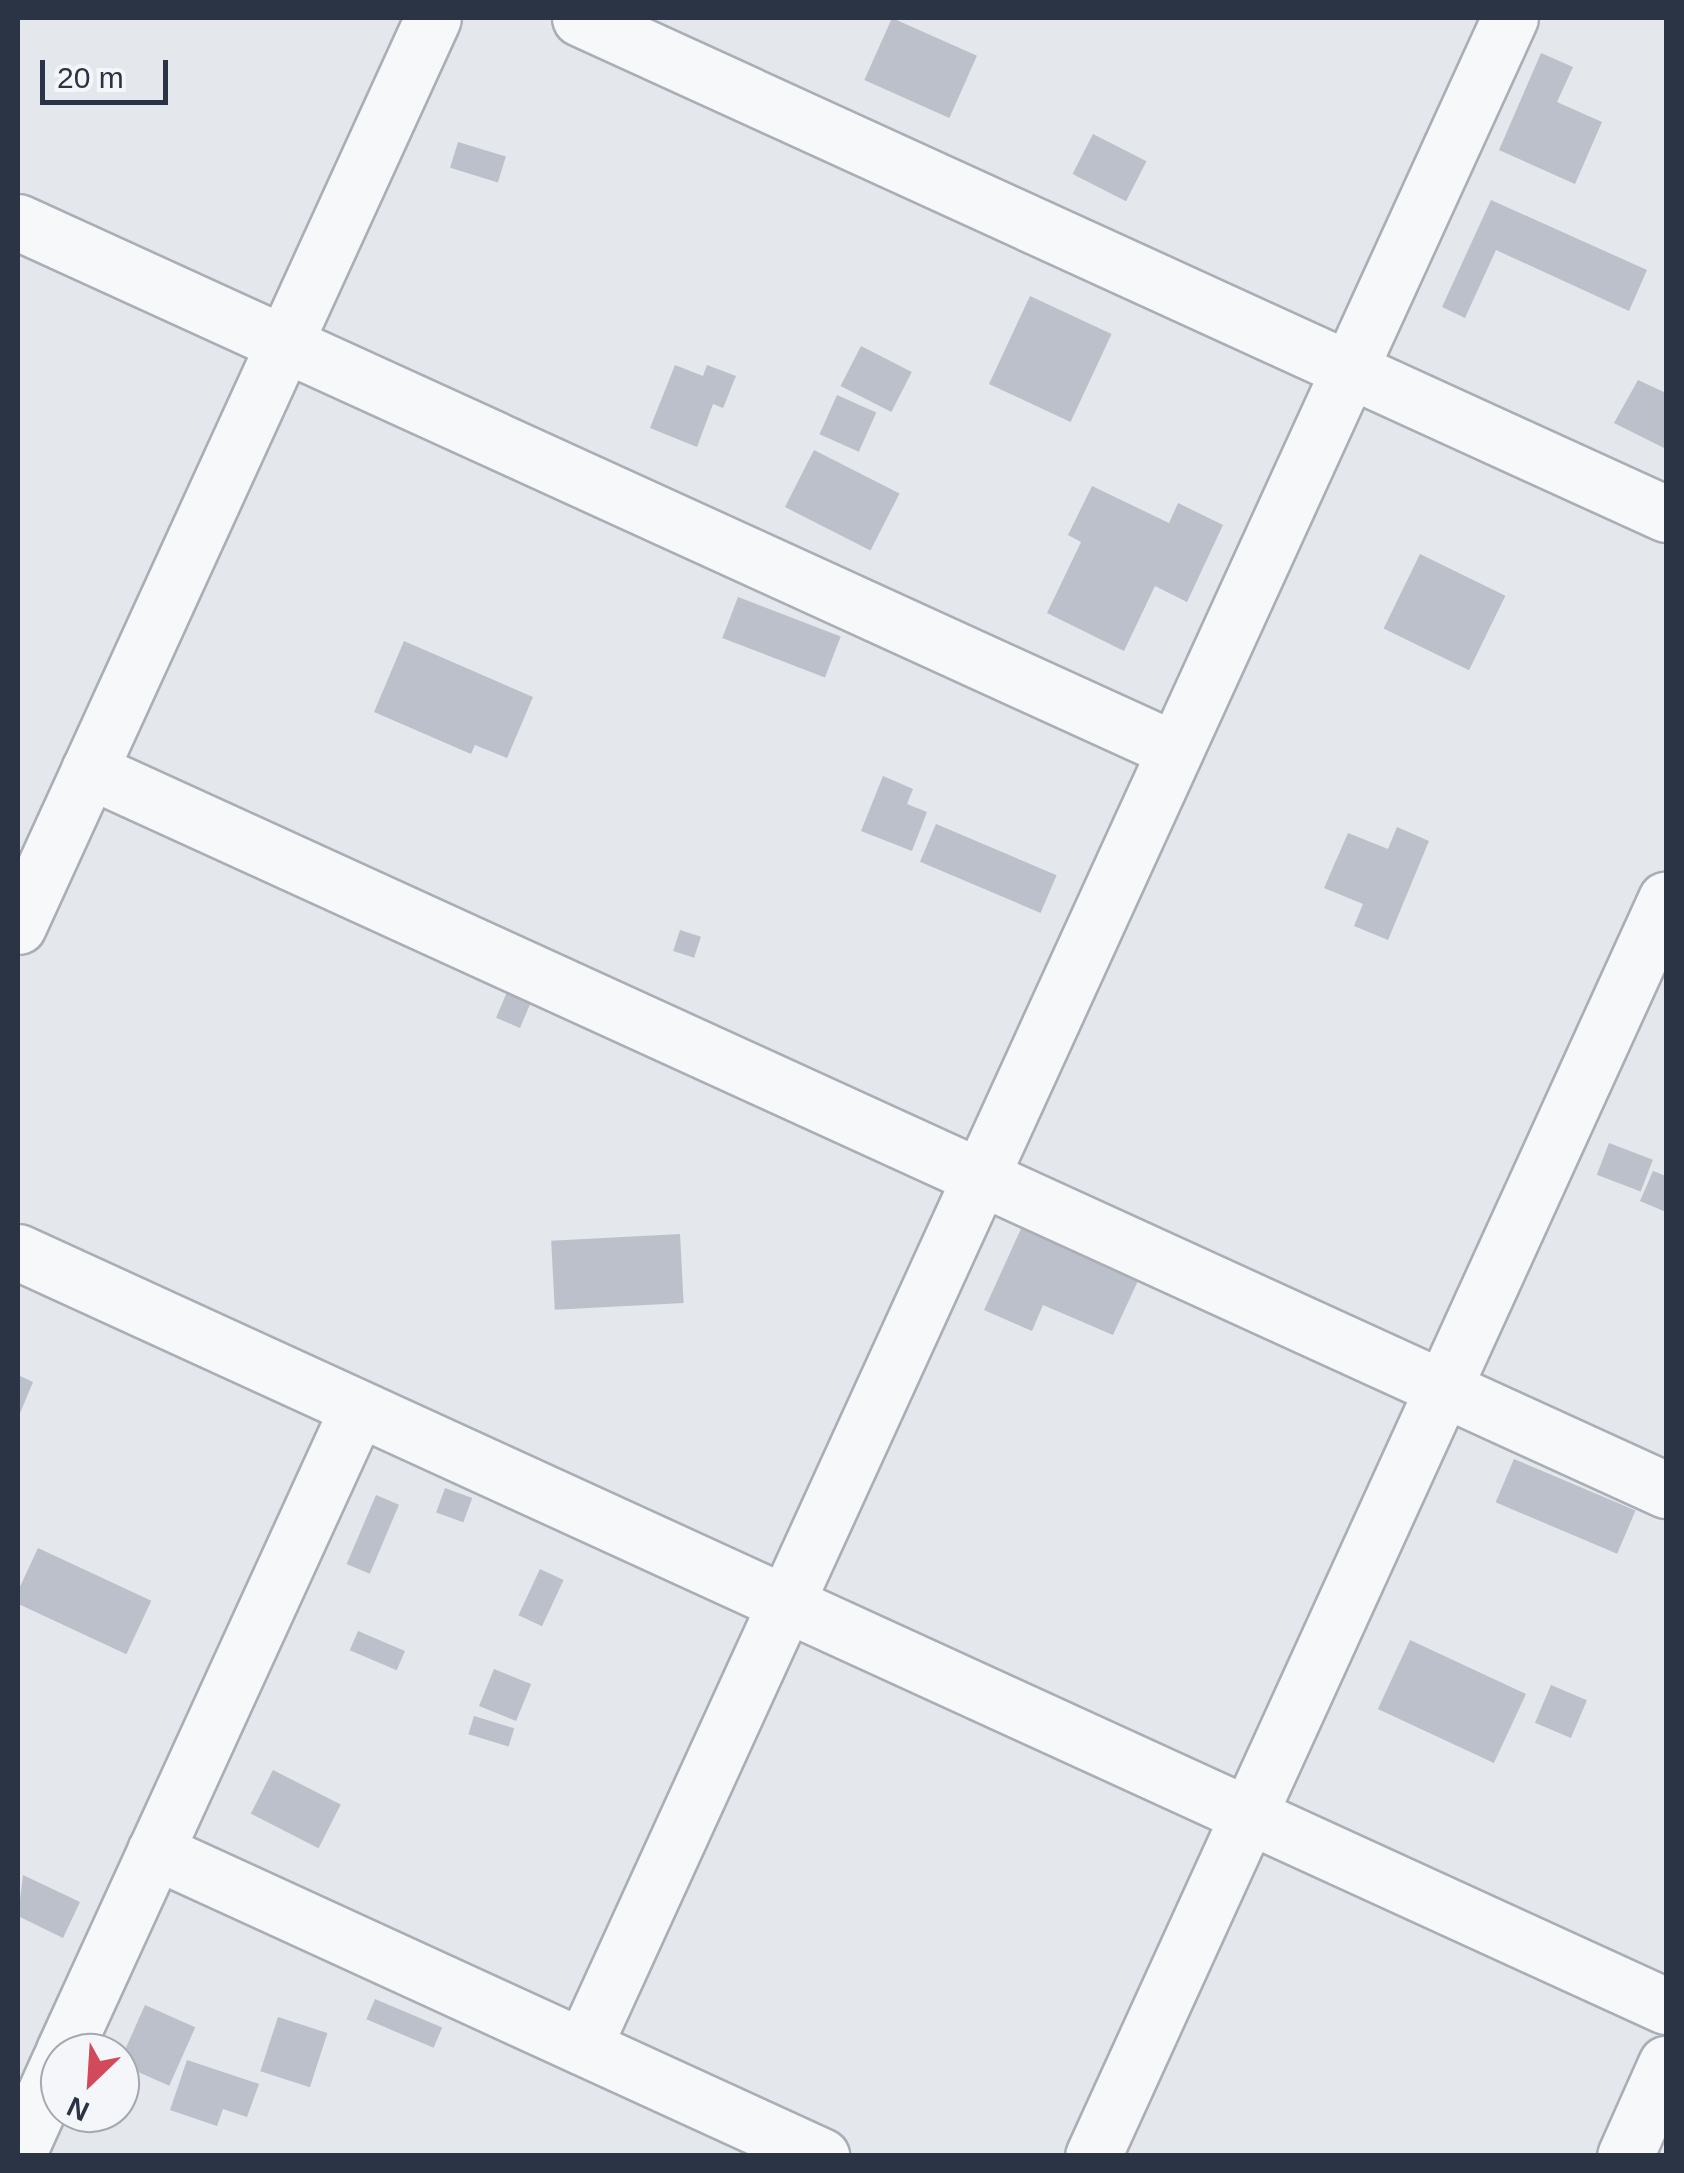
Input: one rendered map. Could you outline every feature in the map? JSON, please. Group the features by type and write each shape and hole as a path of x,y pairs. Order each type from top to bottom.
{"street":[{"path":"18,926 432,18"},
{"path":"580,18 1666,514"},
{"path":"583,2047 1510,18"},
{"path":"18,222 1175,750"},
{"path":"89,770 1666,1490"},
{"path":"1093,2156 1443,1388 1654,960 1666,899"},
{"path":"18,1252 1666,2006"},
{"path":"72,2033 358,1408"},
{"path":"155,1852 820,2156"},
{"path":"1625,2156 1666,2064"},
{"path":"18,2153 40,2104"}],"building":[{"path":"892,18 977,56 949,118 864,80"},
{"path":"1541,53 1573,67 1557,102 1602,122 1575,184 1499,150"},
{"path":"1093,134 1146,161 1126,201 1073,174"},
{"path":"458,142 506,157 498,182 450,168"},
{"path":"1491,200 1647,270 1629,311 1496,250 1465,318 1442,307"},
{"path":"1030,296 1112,334 1071,422 989,384"},
{"path":"861,346 912,372 891,412 841,386"},
{"path":"675,365 703,376 707,365 736,376 723,408 713,404 697,447 650,428"},
{"path":"1638,380 1666,393 1666,449 1614,423"},
{"path":"837,395 876,412 859,452 820,434"},
{"path":"814,450 900,494 870,551 785,507"},
{"path":"1092,486 1169,523 1178,503 1223,525 1187,602 1155,586 1124,651 1047,613 1081,542 1068,535"},
{"path":"1420,554 1505,596 1469,670 1384,629"},
{"path":"738,597 841,636 825,677 722,638"},
{"path":"404,641 533,697 507,758 475,745 471,754 374,712"},
{"path":"883,776 913,789 907,804 927,812 912,851 861,831"},
{"path":"936,824 1057,875 1041,913 920,862"},
{"path":"1397,827 1429,841 1388,940 1354,926 1363,904 1324,888 1348,833 1388,849"},
{"path":"680,930 701,937 694,958 673,951"},
{"path":"507,992 531,1002 520,1028 496,1018"},
{"path":"1609,1143 1653,1160 1641,1192 1597,1175"},
{"path":"1653,1171 1666,1176 1666,1212 1640,1201"},
{"path":"1025,1220 1142,1272 1113,1335 1043,1305 1032,1331 984,1310"},
{"path":"680,1234 684,1303 555,1310 551,1241"},
{"path":"18,1375 33,1382 18,1418"},
{"path":"1514,1459 1636,1511 1617,1554 1496,1502"},
{"path":"445,1488 472,1498 463,1522 436,1512"},
{"path":"376,1495 399,1505 370,1574 347,1564"},
{"path":"38,1548 151,1601 126,1654 18,1604 18,1591"},
{"path":"540,1569 564,1580 542,1626 518,1615"},
{"path":"358,1631 405,1651 397,1670 350,1650"},
{"path":"1410,1640 1526,1694 1494,1763 1378,1709"},
{"path":"494,1669 531,1684 516,1721 479,1706"},
{"path":"1551,1685 1587,1700 1571,1738 1535,1723"},
{"path":"474,1716 514,1728 509,1746 468,1734"},
{"path":"273,1770 341,1805 318,1848 251,1814"},
{"path":"23,1875 80,1902 63,1938 18,1916"},
{"path":"375,1999 442,2028 434,2048 366,2019"},
{"path":"145,2005 195,2027 169,2086 140,2073 140,2033 133,2033"},
{"path":"278,2017 327,2033 310,2087 260,2071"},
{"path":"187,2060 259,2084 247,2117 223,2109 217,2126 170,2110"}]}
